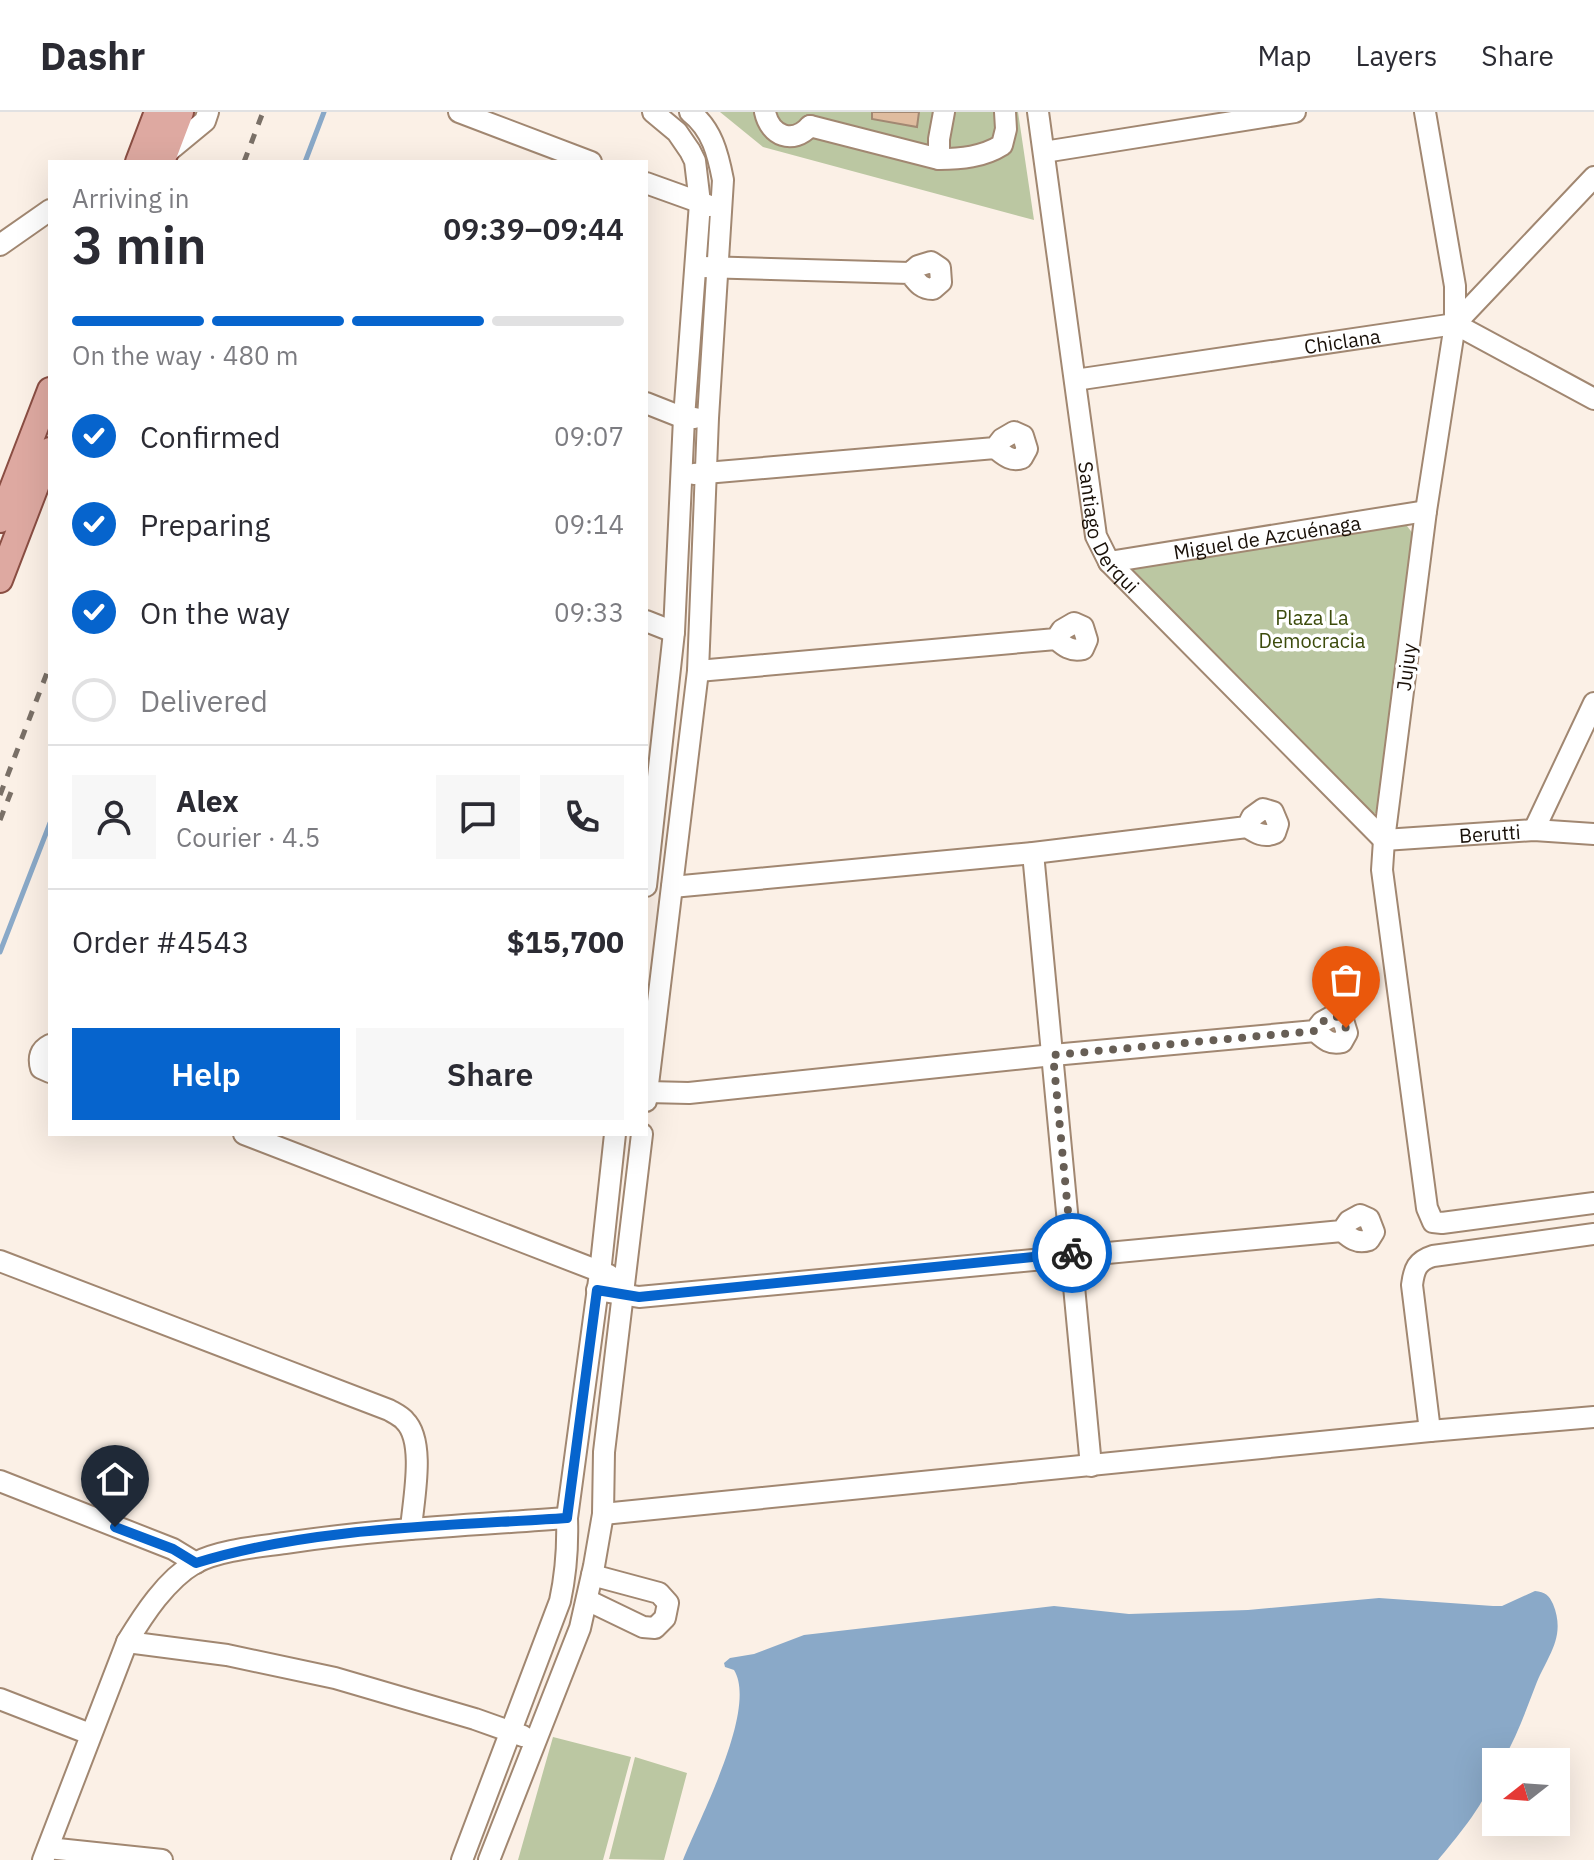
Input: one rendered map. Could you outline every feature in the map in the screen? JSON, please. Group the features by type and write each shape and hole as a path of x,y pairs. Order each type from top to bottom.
{"main road":[{"path":"139,160 157,112"},
{"path":"163,158 181,112"},
{"path":"0,520 48,395"},
{"path":"0,580 48,455"}],"street":[{"path":"163,158 205,121 208,112"},
{"path":"459,112 586,160"},
{"path":"653,112 677,132 690,151 695,161 700,203 684,418 672,653 649,844 675,858"},
{"path":"648,1064 698,663 708,418 723,180 718,154 710,135 690,112"},
{"path":"765,112 767,122 777,134 791,137 803,133 807,119 939,159 990,153 1002,145 1006,129 1005,112"},
{"path":"939,159 944,112"},
{"name":"Santiago Derqui","path":"1038,112 1096,536 1109,562 1384,840"},
{"path":"1044,152 1295,112"},
{"name":"Jujuy","path":"1425,112 1455,286 1455,324 1426,511 1382,870 1427,1208 1433,1222 1442,1223 1594,1203"},
{"path":"1594,177 1455,324 1594,399"},
{"path":"648,184 721,210"},
{"path":"0,245 48,211"},
{"path":"694,267 910,273"},
{"name":"Chiclana","path":"1075,380 1455,324"},
{"path":"648,404 684,418 708,418"},
{"path":"682,475 995,448"},
{"name":"Miguel de Azcuénaga","path":"1109,562 1426,511"},
{"path":"648,621 674,627 700,622"},
{"path":"672,653 698,663 1056,639"},
{"path":"1534,830 1594,703"},
{"path":"672,887 1033,853 1247,827"},
{"name":"Berutti","path":"1384,840 1534,830 1594,834"},
{"path":"1033,853 1091,1466"},
{"path":"648,1084 689,1093 1315,1031"},
{"path":"48,1046 42,1050 39,1058 41,1068 48,1071"},
{"path":"249,1136 599,1281 624,1287 639,1297 1342,1231"},
{"path":"462,1860 560,1601 568,1558 567,1527 615,1136"},
{"path":"489,1860 580,1628 587,1600 603,1514 604,1452 642,1136"},
{"path":"1430,1431 1412,1285 1414,1269 1422,1260 1433,1256 1594,1234"},
{"path":"0,1261 389,1410 412,1430 417,1446 411,1529"},
{"path":"603,1514 1594,1417"},
{"path":"571,1491 583,1479 591,1478 603,1485"},
{"path":"0,1481 173,1549 196,1563"},
{"path":"162,1860 45,1854 127,1642 141,1617 161,1594 196,1563 268,1545 411,1529 567,1527"},
{"path":"567,1527 580,1545 599,1539"},
{"path":"587,1600 643,1627 655,1628 665,1618 668,1603 659,1593 592,1575"},
{"path":"127,1642 227,1655 335,1678 535,1741"},
{"path":"0,1699 90,1734"}],"green space":[{"path":"720,112 1018,112 1034,220 763,147"},
{"name":"Plaza La Democracia","path":"1396,522 1407,526 1414,535 1378,812 1371,815 1134,581 1129,568"},
{"path":"553,1737 631,1757 603,1860 518,1860"},
{"path":"635,1757 687,1773 664,1860 609,1859"}],"water":[{"path":"1535,1591 1546,1594 1557,1616 1556,1637 1510,1748 1482,1748 1482,1802 1438,1860 683,1860 733,1736 739,1688 734,1670 725,1667 724,1663 730,1658 754,1654 804,1635 1054,1606 1129,1614 1248,1610 1379,1598 1502,1606"}],"building":[{"path":"872,112 919,112 917,127 872,119"}],"waterway":[{"path":"306,160 324,112"},
{"path":"0,952 48,828"}],"railway":[{"path":"245,160 263,112"},
{"path":"0,795 48,670"},
{"path":"0,820 13,787"}],"way so far":[{"path":"1072,1253 1053,1055 1315,1031 1328,1017 1333,1016 1339,1017 1346,1028"}],"route":[{"path":"115,1527 173,1549 196,1563 224,1554 322,1537 567,1518 597,1290 639,1297 1072,1253"}]}
